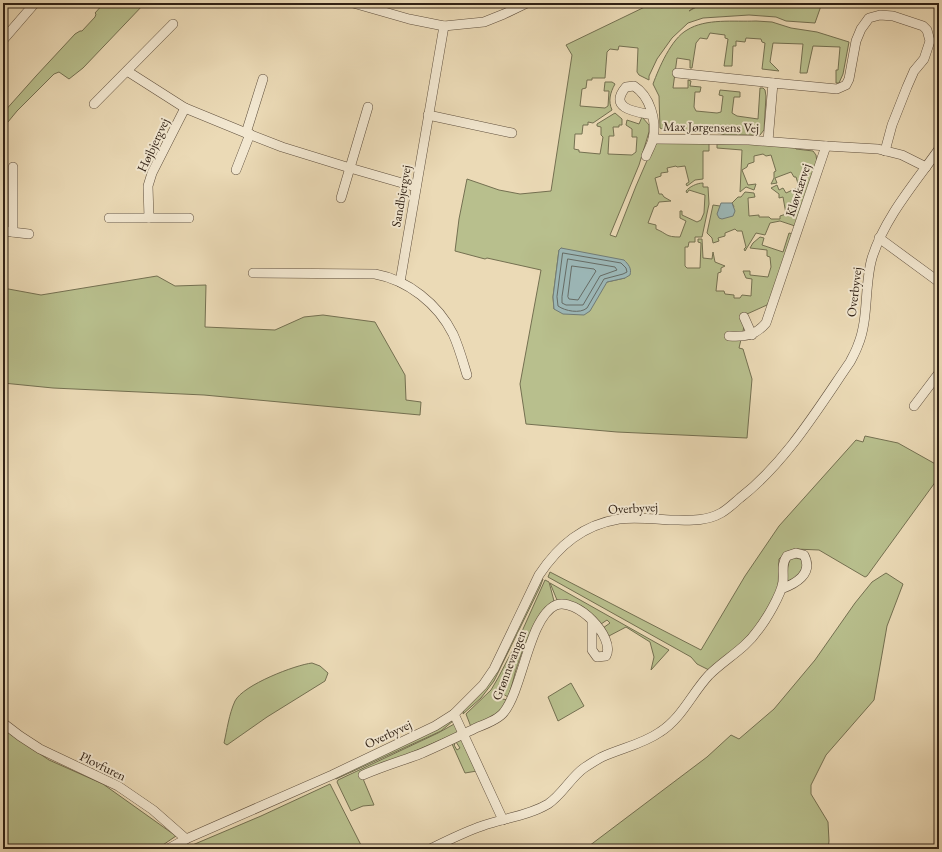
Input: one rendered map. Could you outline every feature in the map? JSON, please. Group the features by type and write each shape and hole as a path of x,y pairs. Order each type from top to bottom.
{"street":[{"path":"3,40 35,3"},
{"path":"353,3 409,19 444,26 484,22 527,3"},
{"path":"677,73 773,84 837,89 846,85 849,79 856,41 861,29 870,18 880,15 893,16 923,26 927,30 930,41 924,59 914,71 907,87 892,125 885,150"},
{"path":"94,104 173,24"},
{"name":"Sandbjergvej","path":"400,282 444,26"},
{"name":"Højbjergvej","path":"127,71 185,108 248,134 282,147 416,187"},
{"path":"236,170 248,134 263,79"},
{"name":"Max Jørgensens Vej","path":"768,141 773,84"},
{"name":"Højbjergvej","path":"149,218 148,186 152,173 185,108"},
{"path":"340,198 368,108"},
{"path":"428,115 512,133"},
{"name":"Max Jørgensens Vej","path":"646,156 653,139 654,128 652,115"},
{"name":"Max Jørgensens Vej","path":"653,139 749,140 826,146"},
{"path":"826,146 885,150 902,155 926,167"},
{"name":"Kløvkærvej","path":"752,335 766,324 826,146"},
{"name":"Overbyvej","path":"168,849 186,839 332,775 435,726 454,714 479,690 490,674 539,575 548,561 560,548 587,529 619,519 636,518 693,520 711,518 722,513 750,491 781,459 850,362 859,344 872,260 879,238 926,167 938,153"},
{"path":"13,232 14,167"},
{"path":"109,218 189,218"},
{"path":"3,231 29,234"},
{"path":"879,238 939,282"},
{"path":"253,273 375,274 400,282 431,303 443,318 453,334 467,375"},
{"path":"729,336 743,337 752,335 744,317"},
{"path":"914,406 939,373"},
{"path":"430,849 482,826 527,814 548,803 564,790 582,769 601,758 648,740 662,731 676,718 709,675 751,640 770,612 781,589"},
{"name":"Grønnevangen","path":"363,775 386,765 420,754 503,714 512,700 533,637 549,610 557,604 575,606 592,621"},
{"path":"454,714 503,820"},
{"name":"Plovfuren","path":"3,723 40,749 118,786 153,810 186,839"},
{"path":"396,849 406,849"}],"green space":[{"path":"104,3 145,3 83,68 69,79 59,72 54,74 17,111 3,128 3,113 75,34 82,31 95,17 95,13"},
{"path":"653,3 700,3 689,11 704,3 822,3 815,23 786,21 776,17 749,15 703,18 688,23 672,38 657,59 649,76 649,80 639,75 637,72 638,48 619,46 618,50 610,49 607,52 605,78 592,78 592,80 587,80 586,88 582,89 580,106 605,108 608,106 609,91 604,91 605,82 612,82 615,84 610,97 612,110 593,123 588,122 588,125 583,125 582,134 575,134 574,149 579,150 579,152 600,154 603,137 601,135 601,127 597,126 597,124 615,113 622,119 622,125 619,125 619,127 613,127 614,136 609,136 608,154 632,155 636,152 637,137 632,137 632,129 626,125 627,120 639,124 642,117 649,125 649,132 639,165 610,235 616,237 652,149 657,143 709,143 709,151 703,151 703,179 695,180 687,186 686,184 689,182 685,166 667,168 668,172 661,173 661,176 655,178 659,194 662,194 671,201 659,202 657,206 654,207 648,223 656,225 656,229 667,235 680,237 686,221 680,218 680,211 682,211 682,215 697,222 701,220 704,213 705,195 689,190 687,193 686,191 689,188 701,183 703,183 703,187 708,187 709,204 702,237 695,237 695,242 689,242 688,247 685,247 685,266 687,268 700,268 701,243 698,242 698,239 702,239 703,258 712,259 713,252 715,262 725,266 721,268 721,272 718,273 716,291 724,291 725,294 734,295 734,298 740,298 742,295 751,296 752,279 746,278 743,271 750,271 750,275 768,277 771,267 770,257 767,256 767,250 750,248 753,243 760,237 764,238 762,245 783,252 789,233 793,234 771,298 767,305 747,314 739,348 743,349 752,379 747,438 617,432 526,424 520,384 541,270 487,258 485,259 455,251 459,219 467,179 499,190 520,194 551,191 572,55 566,45","holes":["561,248 625,278 607,282 554,309 553,297 559,250"]},
{"path":"711,22 772,22 791,28 817,32 849,42 843,74 839,83 836,83 836,70 838,70 840,47 813,46 807,73 800,73 803,44 773,43 770,62 779,71 762,69 765,43 762,42 761,39 746,38 745,42 736,41 736,46 733,46 732,66 724,66 728,39 725,38 725,35 710,33 707,39 700,38 696,43 692,68 690,68 690,60 677,58 673,88 688,88 688,80 691,81 690,86 701,87 700,92 695,92 694,107 696,111 717,113 721,112 723,96 719,95 720,90 740,92 740,97 734,97 732,113 737,116 758,119 760,88 763,88 766,96 764,130 760,135 725,135 712,131 664,130 660,128 659,96 653,84 666,54 681,34 695,26"},
{"path":"755,143 795,147 796,149 813,151 816,155 817,162 795,226 780,221 770,223 765,235 756,233 745,251 744,249 746,247 742,231 737,231 735,229 725,233 725,236 718,238 719,241 713,243 712,238 707,233 713,205 720,206 718,214 734,207 732,203 738,197 741,197 745,192 754,193 755,197 748,198 749,216 759,215 759,217 780,219 780,216 786,214 783,197 779,198 779,194 771,188 777,185 779,190 783,188 786,193 799,187 796,177 794,177 791,172 775,178 777,183 771,184 774,178 774,172 776,171 771,155 766,156 763,154 754,156 754,162 748,164 747,167 742,170 748,185 756,184 754,190 746,187 740,192 742,150 717,148 717,144"},
{"path":"157,276 175,286 206,285 205,327 275,330 304,317 323,315 375,322 405,375 406,400 421,402 420,415 204,395 53,388 3,383 3,288 41,295"},
{"path":"865,436 898,443 939,466 939,477 865,577 819,550 795,549 786,552 779,559 778,591 757,625 735,650 709,670 697,664 691,657 548,577 550,572 701,650 745,576 779,526 856,440 863,442"},
{"path":"792,557 800,559 804,563 798,575 788,581 787,568"},
{"path":"886,573 903,584 887,626 874,700 826,755 811,785 811,794 828,822 828,849 585,849 707,757 731,735 739,739 774,709 815,660 855,603 872,582"},
{"path":"541,578 543,579 540,587 494,681 481,698 463,714 464,709 482,692"},
{"path":"545,580 549,582 554,601 547,606 541,614 525,644 508,697 503,694 502,699 509,700 498,713 471,727 466,714 491,690 519,638"},
{"path":"550,583 669,650 651,670 654,657 650,642 626,627 607,637 603,628 610,623 607,620 601,624 582,606 564,600 557,600"},
{"path":"312,663 320,666 328,673 325,681 267,717 227,745 224,743 231,711 235,701 240,695 258,682 282,672"},
{"path":"571,683 584,706 558,721 548,697"},
{"path":"453,721 441,731 336,779 333,777"},
{"path":"456,723 460,730 457,733 361,774 374,805 363,806 351,811 337,782 338,780"},
{"path":"3,729 49,760 103,784 176,836 157,849 3,849"},
{"path":"464,740 477,771 465,773 452,744 454,742 457,750 460,748 456,742"},
{"path":"330,784 363,849 183,849 261,816"}],"water":[{"path":"721,203 732,203 735,211 733,216 722,219 719,218 717,214"},
{"path":"561,248 624,260 630,268 630,275 625,278 607,282 590,311 584,315 563,314 554,309 553,297 559,250"}]}
